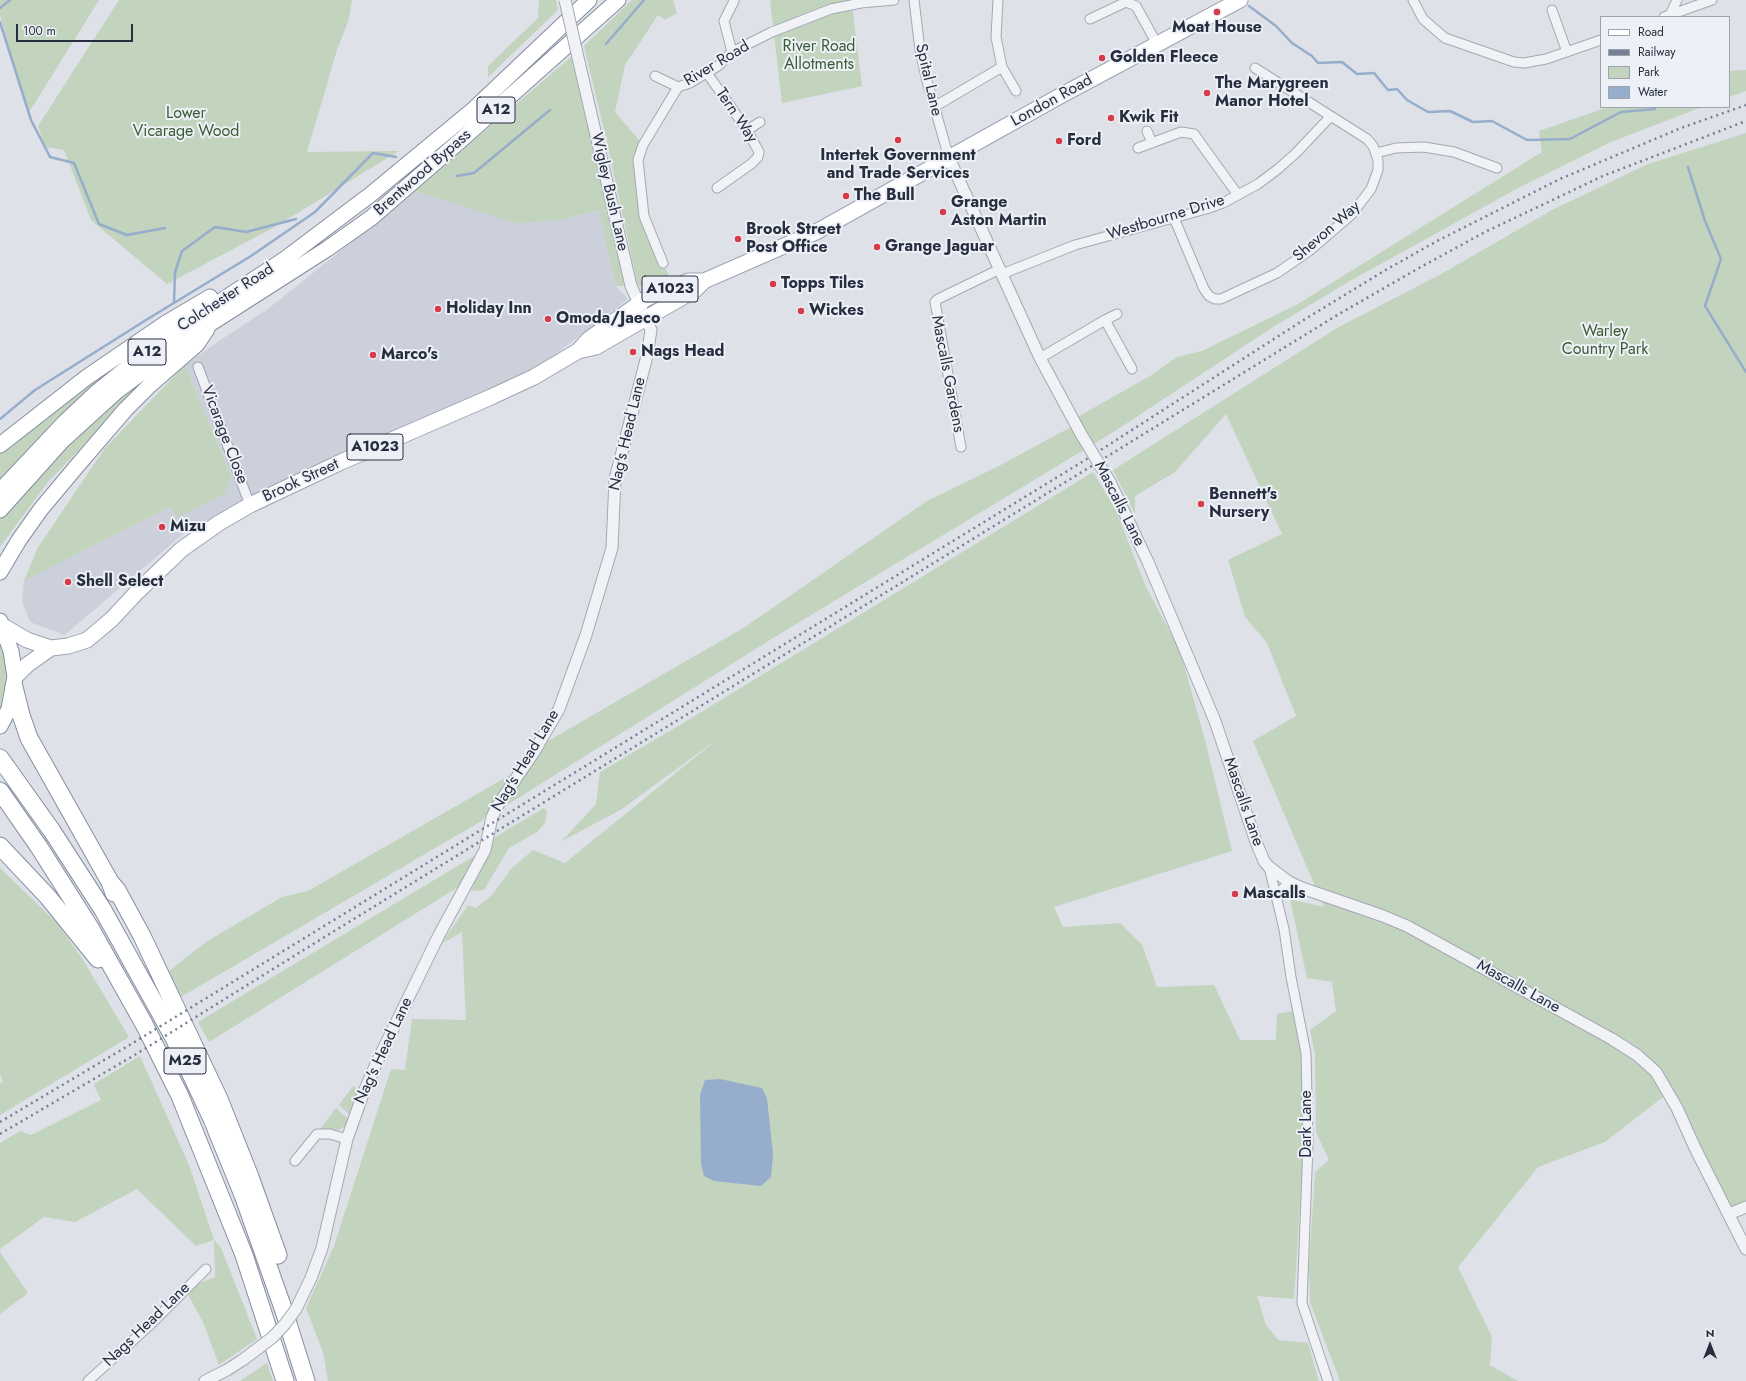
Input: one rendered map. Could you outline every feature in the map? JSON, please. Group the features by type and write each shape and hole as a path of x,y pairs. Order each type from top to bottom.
{"highway":[{"name":"M25","path":"15,682 29,738 110,882 186,1042 204,1090 212,1119"},
{"name":"M25","path":"4,764 70,858 120,938 174,1038 212,1119 260,1239 306,1381"},
{"name":"M25","path":"0,791 72,899 123,986 180,1096 207,1160 254,1283 285,1381"},
{"name":"M25","path":"0,846 48,897 123,986"},
{"name":"M25","path":"110,882 117,890 142,936 219,1099 269,1230 317,1381"}],"main road":[{"name":"Brentwood Bypass","path":"315,238 474,109 589,0"},
{"name":"Brentwood Bypass","path":"210,324 327,249 371,218 467,135 618,0"},
{"name":"London Road","path":"949,158 1240,0"},
{"name":"Brook Street","path":"578,351 596,347 695,290 704,281 816,232 949,158"},
{"name":"A12","path":"0,445 87,377 166,323 261,265 315,238"},
{"name":"Colchester Road","path":"0,491 64,423 138,359 180,328 315,238"},
{"name":"Brook Street","path":"2,623 27,640 51,648 79,644 98,632 182,549 218,523 250,505 341,462 534,377 578,351 589,339 647,298 689,281 704,281"},
{"name":"A12","path":"0,572 19,540 41,509 77,466 135,400 197,344 210,324"},
{"name":"Colchester Road","path":"0,510 32,473 90,414 138,374 210,324"},
{"path":"0,726 9,709 15,682 11,651 2,623"},
{"name":"Brook Street","path":"15,682 27,665 51,648"}],"street":[{"name":"Wigley Bush Lane","path":"565,0 629,281 638,304 646,318"},
{"name":"River Road","path":"654,76 678,87 690,83 707,73 732,52 772,32 831,9 861,3 894,0"},
{"name":"Spital Lane","path":"914,0 920,50 934,107 949,158"},
{"path":"998,0 996,37 1002,67 1016,91"},
{"path":"1413,0 1423,19 1444,38 1506,60 1524,63 1536,61 1600,40"},
{"path":"1667,16 1677,0"},
{"path":"1667,16 1712,0"},
{"path":"732,52 724,20 734,1"},
{"path":"1090,19 1126,2 1136,6 1157,44"},
{"path":"1552,10 1567,52"},
{"path":"934,107 1002,67"},
{"path":"1255,68 1330,117 1367,139 1376,153 1396,148 1424,147 1454,152 1497,168"},
{"name":"Tern Way","path":"707,73 747,130 760,152 758,157 718,188"},
{"path":"664,263 644,216 638,160 643,145 678,87"},
{"name":"Westbourne Drive","path":"1001,271 1075,245 1206,209 1238,195 1278,169 1296,153 1330,117"},
{"path":"747,130 760,122"},
{"path":"1147,131 1152,143"},
{"path":"1138,148 1181,132 1194,134 1238,195"},
{"name":"Shevon Way","path":"1174,218 1204,289 1209,296 1214,299 1221,299 1255,284 1297,260 1321,242 1352,214 1366,198 1375,180 1378,164 1376,153"},
{"name":"Mascalls Lane","path":"949,158 1040,358 1110,482 1148,562 1215,721 1256,842 1264,861 1269,867 1289,882 1322,896 1370,911 1407,926 1612,1039 1637,1055 1656,1072 1677,1108 1695,1148 1746,1249"},
{"name":"Mascalls Gardens","path":"961,447 935,302 1001,271"},
{"path":"1040,358 1117,314"},
{"name":"Nag's Head Lane","path":"205,1381 227,1370 244,1359 273,1337 285,1324 299,1304 311,1278 322,1248 347,1139 376,1064 439,935 485,850 492,817 498,805 559,709 581,652 602,588 612,548 615,479 650,337 651,330 646,318"},
{"path":"1105,320 1132,369"},
{"name":"Vicarage Close","path":"198,366 250,505"},
{"name":"Dark Lane","path":"1269,867 1276,896 1306,1053 1308,1144 1302,1303 1328,1381"},
{"path":"1276,896 1289,882"},
{"path":"295,1161 317,1134 330,1134 347,1139"},
{"path":"1729,1214 1746,1206"},
{"name":"Nags Head Lane","path":"88,1381 149,1326 206,1269"}],"shaded area":[{"path":"415,191 450,201 561,220 600,210 616,286 628,299 539,367 324,463 189,529 64,635 30,622 22,601 24,581 170,507 175,518 232,478 185,365 268,309"}],"green space":[{"path":"0,0 99,0 28,114 0,15"},
{"name":"Lower Vicarage Wood","path":"119,0 352,0 349,19 337,50 307,152 399,151 273,228 167,284 91,220 64,150 45,147 38,126"},
{"path":"539,0 556,0 558,10 488,77 488,66 538,18"},
{"path":"632,0 673,0 677,13 665,20 658,15 625,65 615,112 643,145 644,216 669,277 649,286 639,286 637,282 606,138 584,46"},
{"name":"River Road Allotments","path":"770,0 848,0 849,5 852,5 862,86 782,103"},
{"path":"571,57 606,195 624,286 616,286 599,210 561,220 516,223 415,191"},
{"path":"1746,70 1746,91 1730,97 1730,71"},
{"path":"1605,108 1699,108 1611,142 1520,187 1350,281 1273,327 1115,431 778,635 507,805 516,784 548,741 745,627 927,501 999,466 1071,427 1076,418 1150,376 1177,357 1202,351 1298,304 1542,152 1539,131"},
{"name":"Warley Country Park","path":"1746,133 1746,1207 1729,1214 1668,1093 1605,1142 1538,1167 1458,1267 1492,1337 1490,1364 1488,1364 1518,1381 1340,1381 1310,1302 1309,1267 1315,1172 1329,1160 1316,1132 1315,1054 1310,1030 1336,1011 1332,982 1307,978 1290,899 1324,907 1253,741 1296,716 1267,643 1245,617 1228,560 1282,534 1226,414 1175,472 1135,496 1135,514 1113,470 1337,328 1441,274 1554,209 1648,164"},
{"path":"185,365 232,478 224,494 176,518 170,507 24,581 37,549 105,448"},
{"path":"145,378 145,381 48,482 0,547 0,517 92,418"},
{"path":"91,381 95,385 57,419 0,480 0,454 10,443"},
{"path":"1093,472 1116,510 1145,585 1180,651 1205,740 1232,851 1054,907 1063,927 1120,923 1142,945 1157,987 1214,985 1240,1040 1276,1040 1277,1014 1297,1010 1305,1052 1303,1157 1294,1299 1257,1296 1266,1325 1278,1340 1308,1343 1319,1381 328,1381 323,1352 306,1308 334,1246 391,1069 405,1070 412,1019 466,1020 462,932 441,944 468,905 476,908 492,895 511,869 533,850 565,863 720,737 622,809 562,841 596,804 600,772 690,719"},
{"path":"0,639 6,651 9,678 4,702 0,711"},
{"path":"510,775 483,820 181,997 169,971 206,942 282,897 308,891"},
{"path":"544,808 547,812 545,823 537,832 509,848 484,890 471,891 492,839"},
{"path":"484,850 463,884 209,1042 198,1022"},
{"path":"0,868 57,923 83,960 129,1037 0,1115 0,1084 3,1082 0,1073"},
{"path":"140,1056 189,1165 214,1240 196,1246 137,1189 75,1222 44,1217 0,1249 0,1143 20,1131 31,1135 101,1100 94,1084"},
{"path":"353,1086 359,1089 349,1114 339,1105"},
{"path":"336,1108 348,1119 345,1126 339,1130 320,1129"},
{"path":"214,1240 221,1248 257,1339 219,1365 203,1322 185,1289 215,1277"},
{"path":"0,1252 28,1293 0,1314"},
{"path":"267,1363 273,1381 240,1381"}],"water":[{"path":"720,1079 762,1088 767,1099 773,1154 771,1177 761,1186 714,1181 704,1176 701,1164 700,1095 705,1080"}],"waterway":[{"path":"0,8 10,0"},
{"path":"606,44 644,0"},
{"path":"1249,6 1276,26 1292,43 1312,56 1318,63 1342,62 1357,74 1374,73 1388,90 1397,89 1407,100 1428,112 1450,111 1473,122 1492,121 1527,140 1570,139 1621,112 1655,109"},
{"path":"0,22 31,120 50,157 74,163 99,224 127,235 165,228"},
{"path":"457,176 474,173 550,110"},
{"path":"0,419 35,390 251,256 315,212 373,153 396,157"},
{"path":"1688,167 1705,221 1721,259 1705,306 1746,372"},
{"path":"174,303 175,272 182,251 215,227 246,232 296,219"}],"railway":[{"path":"0,1122 133,1043 1082,462 1302,321 1384,271 1437,241 1560,179 1681,128 1746,105"},
{"path":"0,1134 138,1053 1339,314 1485,232 1603,176 1746,121"}],"place":[{"name":"Moat House","path":"1217,12"},
{"name":"Golden Fleece","path":"1102,58"},
{"name":"The Marygreen Manor Hotel","path":"1207,93"},
{"name":"Kwik Fit","path":"1111,118"},
{"name":"Intertek Government and Trade Services","path":"898,140"},
{"name":"Ford","path":"1059,141"},
{"name":"The Bull","path":"846,196"},
{"name":"Grange Aston Martin","path":"943,212"},
{"name":"Brook Street Post Office","path":"738,239"},
{"name":"Grange Jaguar","path":"877,247"},
{"name":"Topps Tiles","path":"773,284"},
{"name":"Holiday Inn","path":"438,309"},
{"name":"Wickes","path":"801,311"},
{"name":"Omoda/Jaeco","path":"548,319"},
{"name":"Nags Head","path":"633,352"},
{"name":"Marco's","path":"373,355"},
{"name":"Bennett's Nursery","path":"1201,504"},
{"name":"Mizu","path":"162,527"},
{"name":"Shell Select","path":"68,582"},
{"name":"Mascalls","path":"1235,894"}]}
